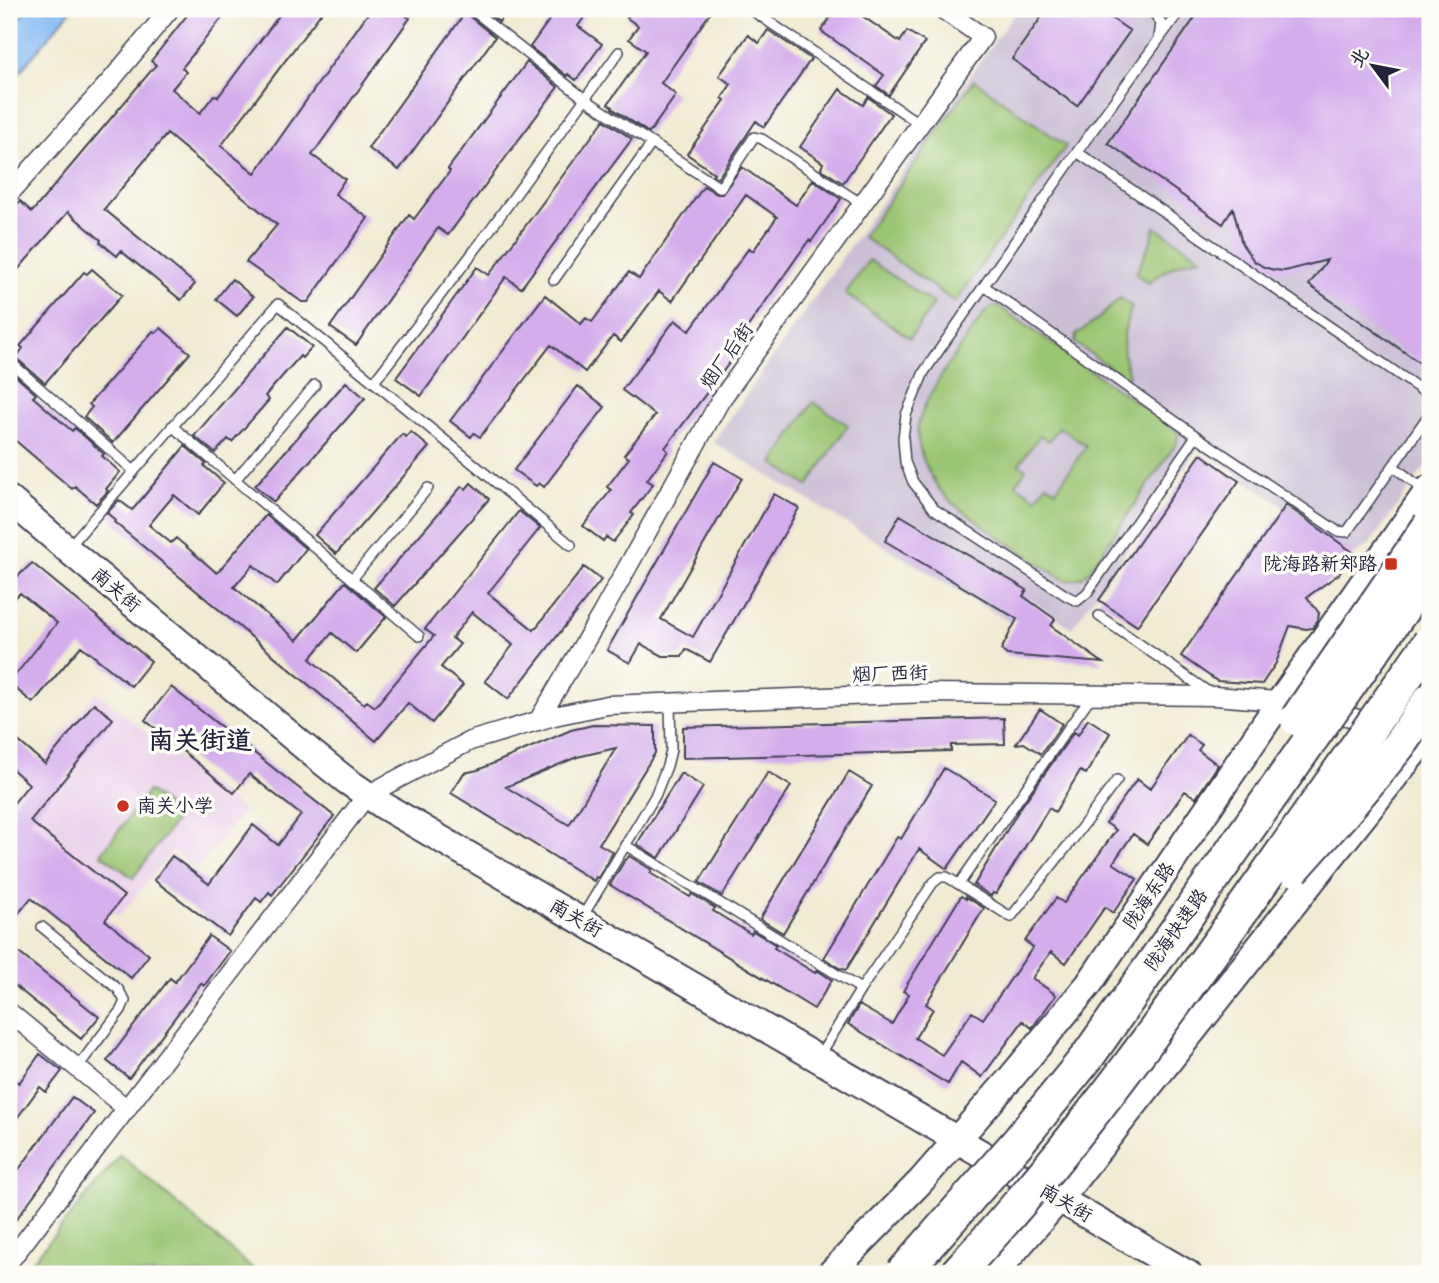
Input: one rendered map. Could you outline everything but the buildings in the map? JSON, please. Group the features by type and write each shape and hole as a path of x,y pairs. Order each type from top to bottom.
{"highway":[{"path":"1159,955 1210,846 1430,524"},
{"name":"陇海快速路","path":"902,1274 1018,1142 1079,1066 1430,570"},
{"path":"956,1274 1065,1149 1102,1102 1193,980 1430,642"},
{"path":"1193,980 1343,813 1399,745 1430,700"}],"street":[{"path":"9,194 113,78 170,9"},
{"name":"烟厂后街","path":"538,721 603,612 720,401 983,37 942,9"},
{"name":"陇海东路","path":"830,1274 921,1181 1089,984 1281,700 1429,489"},
{"name":"南关街","path":"9,499 313,754 394,813 1188,1274"},
{"name":"烟厂西街","path":"367,795 470,741 607,705 929,693 1215,696 1281,700 1429,735"},
{"path":"995,1274 1059,1199 1429,735"},
{"path":"9,1262 367,795"},
{"path":"9,1012 127,1109"}],"lane":[{"path":"471,9 585,99 720,188 754,137 762,139 862,204"},
{"path":"750,9 920,124"},
{"path":"1151,9 1161,23 1159,39"},
{"path":"1181,9 1077,152 924,372 906,415 905,462 913,482 934,509 1077,601 1087,593 1196,436"},
{"path":"374,382 481,242 619,52"},
{"path":"554,280 652,143"},
{"path":"1077,152 1430,396"},
{"path":"984,286 1196,436 1337,531 1347,532 1430,412"},
{"path":"67,549 278,304 571,545"},
{"path":"9,361 134,471"},
{"path":"235,480 315,385"},
{"path":"172,426 419,636"},
{"path":"1393,466 1429,489"},
{"path":"352,579 428,488"},
{"path":"1099,616 1215,696"},
{"path":"959,884 1093,694"},
{"path":"580,921 654,796 667,766 671,750 670,703"},
{"path":"817,1059 933,883 940,877 947,877 1011,917 1117,780"},
{"path":"625,845 861,989"},
{"path":"42,927 118,989 125,1001 77,1068"}],"shaded area":[{"path":"1017,9 1430,9 1430,460 1370,544 1355,555 1198,448 1072,628 1029,598 1011,623 713,442"},
{"name":"南关小学","path":"96,692 244,811 196,870 172,851 119,917 29,845 9,870 9,801"}],"green space":[{"path":"974,80 1066,146 955,302 863,237"},
{"path":"1155,227 1202,258 1174,266 1149,283 1136,274"},
{"path":"869,260 934,304 910,338 845,294"},
{"path":"1120,298 1132,307 1123,341 1129,375 1126,378 1075,343 1076,335"},
{"path":"992,307 1000,307 1177,431 1176,444 1087,574 1077,579 1062,579 954,504 935,483 924,462 918,430 924,407 948,364 986,311","holes":["1059,427 1086,446 1056,490 1047,484 1036,498 1016,484 1026,469 1019,464 1040,435 1049,441"]},
{"path":"813,402 848,425 808,486 773,463"},
{"path":"148,791 180,815 133,878 101,854"},
{"path":"120,1155 259,1274 43,1274 31,1263"}],"water":[{"path":"27,9 72,9 9,85 9,31"}],"place":[{"name":"陇海路新郑路","path":"1391,564"},
{"name":"南关小学","path":"123,806"}],"district":[{"name":"南关街道","path":"200,741"}]}
